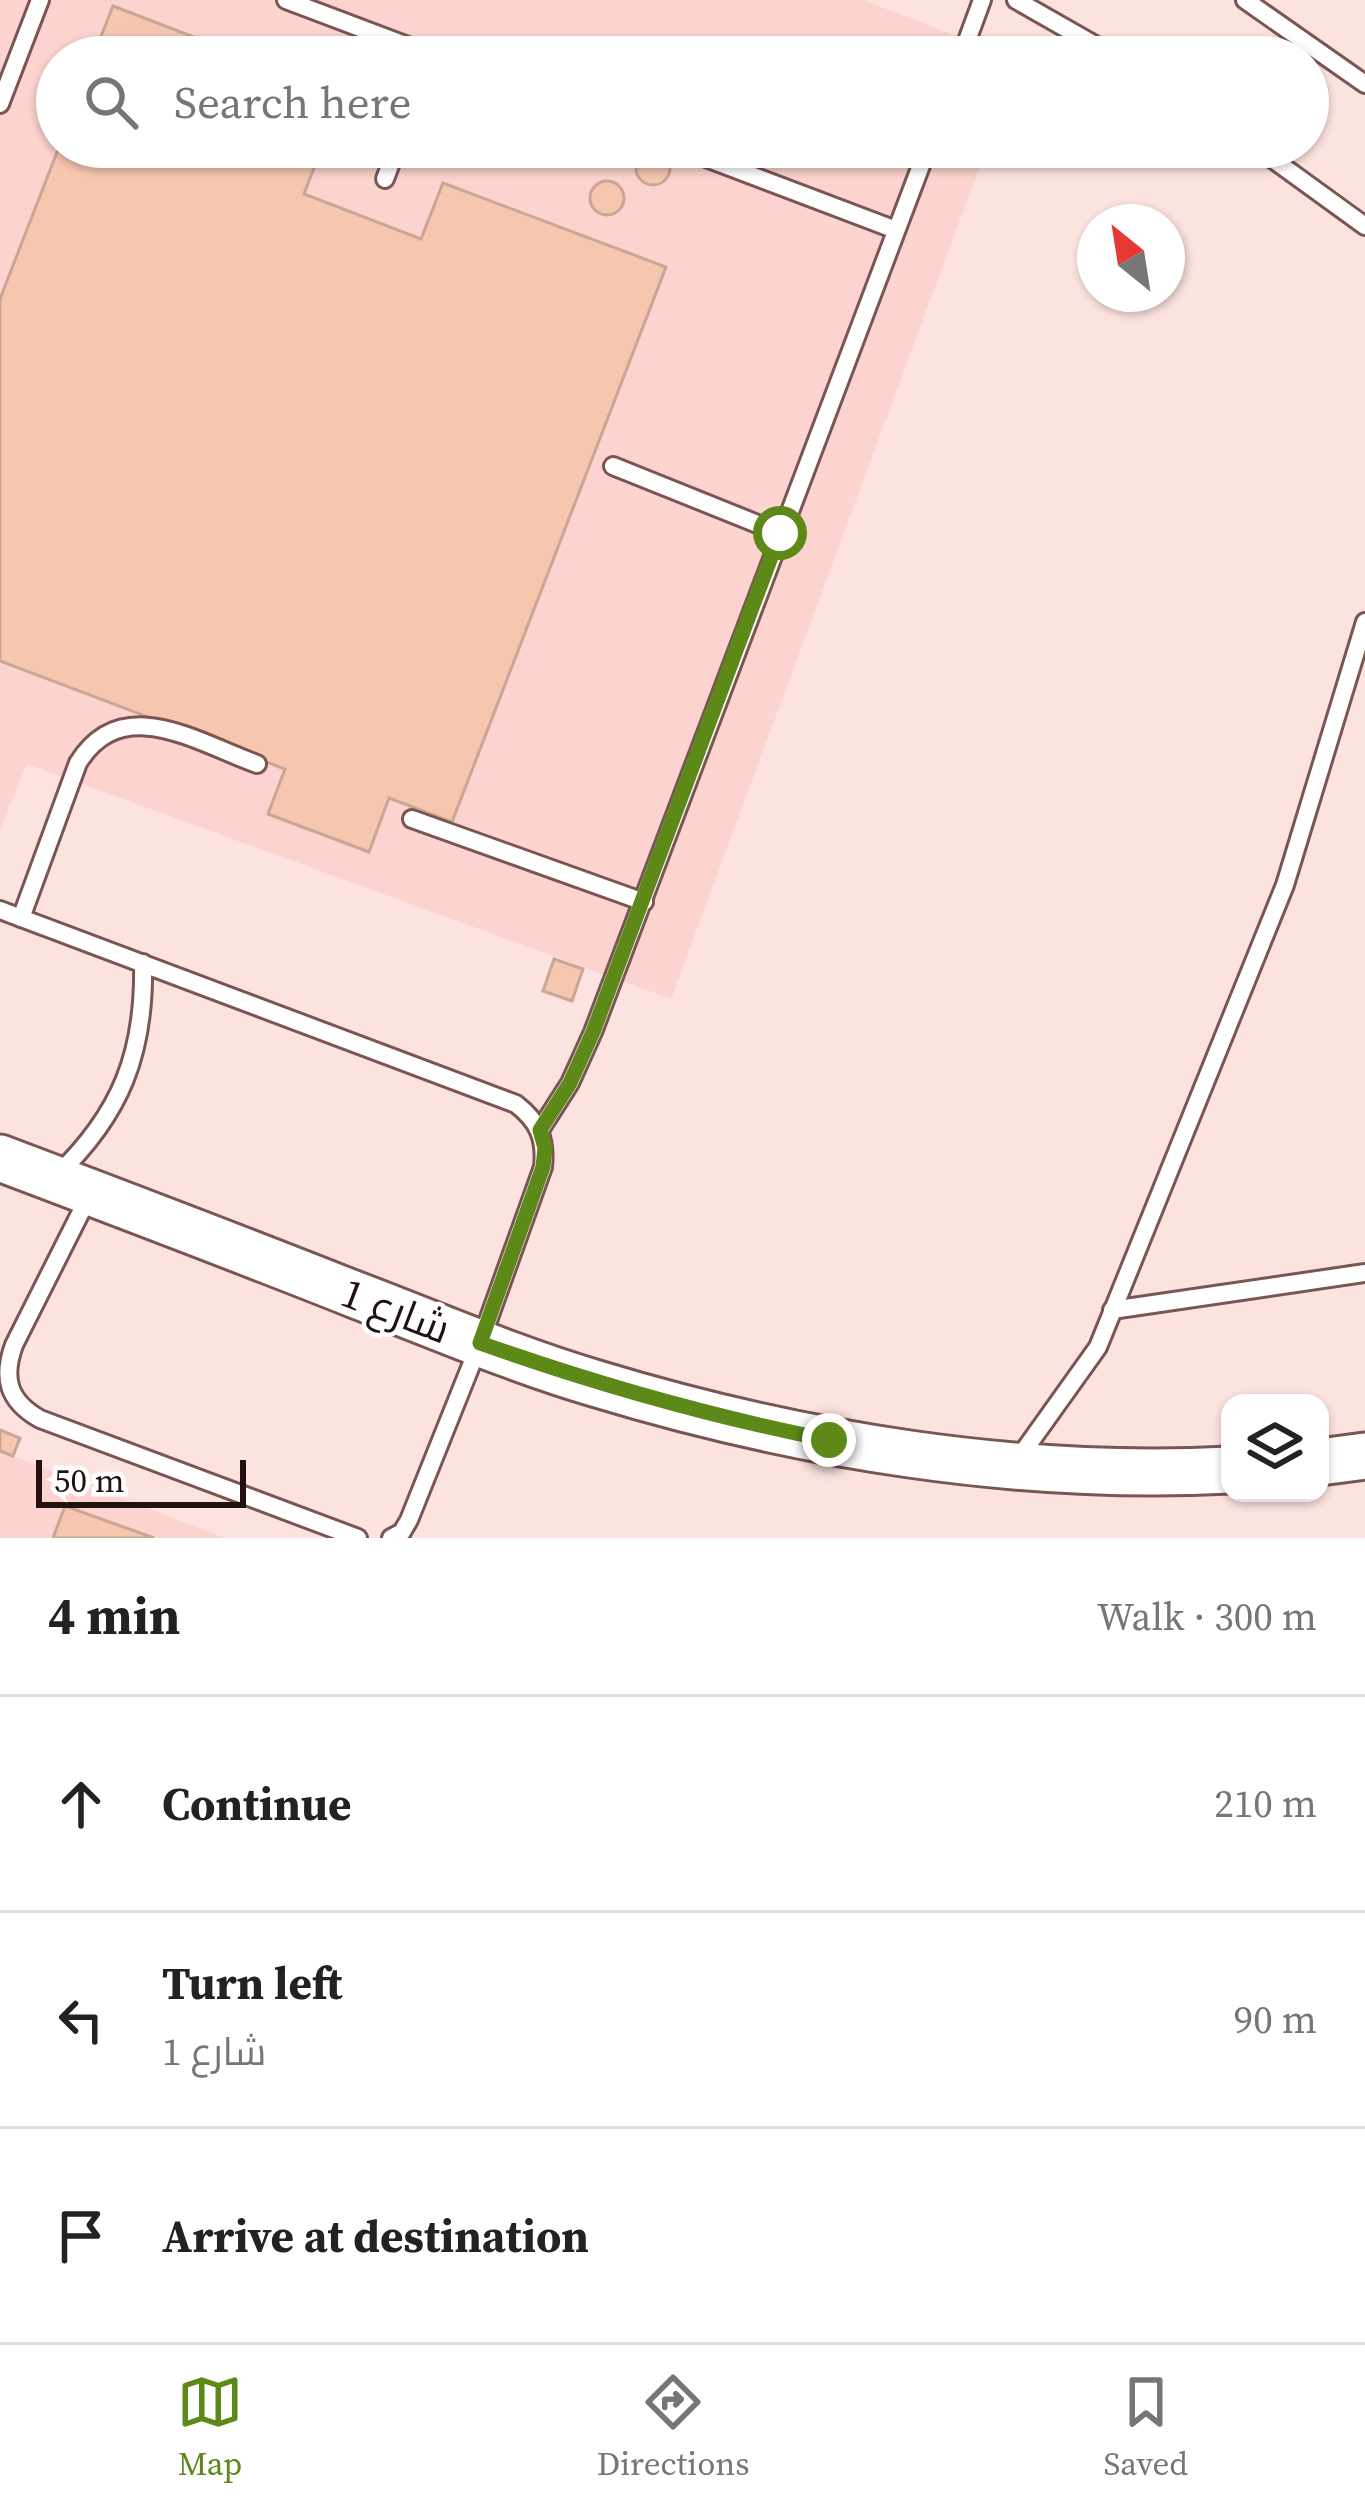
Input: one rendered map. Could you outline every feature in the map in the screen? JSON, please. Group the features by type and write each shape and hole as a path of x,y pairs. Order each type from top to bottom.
{"main road":[{"name":"شارع 1","path":"0,1158 480,1343 590,1382 706,1415 829,1440 1014,1464 1117,1472 1221,1470"},
{"path":"1329,1461 1365,1456"}],"lane":[{"path":"0,104 40,0"},
{"path":"286,0 381,36"},
{"path":"969,36 982,0"},
{"path":"1016,0 1079,36"},
{"path":"1244,0 1296,36"},
{"path":"1329,59 1365,84"},
{"path":"385,179 389,168"},
{"path":"732,168 896,230"},
{"path":"540,1130 570,1083 593,1032 920,168"},
{"path":"1285,168 1365,226"},
{"path":"614,466 780,533"},
{"path":"1014,1464 1098,1347 1285,885 1365,622"},
{"path":"21,918 78,763 89,744 106,730 149,725 256,764"},
{"path":"412,819 644,902"},
{"path":"0,910 516,1104 540,1130 543,1167 480,1343 398,1536"},
{"path":"142,964 144,1011 134,1058 115,1103 89,1144 3,1374 13,1398 40,1419 358,1538"},
{"path":"1112,1310 1365,1273"}],"shaded area":[{"path":"0,0 863,0 956,36 36,36 36,168 979,168 671,999 27,764 0,829"},
{"path":"0,1451 13,1456 225,1538 0,1538"}],"building":[{"path":"113,6 191,36 101,36"},
{"path":"51,168 314,168 304,194 421,239 443,183 666,267 452,822 389,798 369,852 268,814 285,769 0,661 0,299"},
{"path":"636,168 670,168 665,180 653,185"},
{"path":"607,181 619,186 624,198 619,210 607,215 595,210 590,198 595,186"},
{"path":"554,959 583,969 572,1001 543,991"},
{"path":"0,1430 20,1438 13,1456 0,1451"},
{"path":"65,1506 154,1538 53,1538"}],"route":[{"path":"780,533 593,1032 570,1083 540,1130 543,1167 480,1343 590,1382 706,1415 829,1440"}]}
